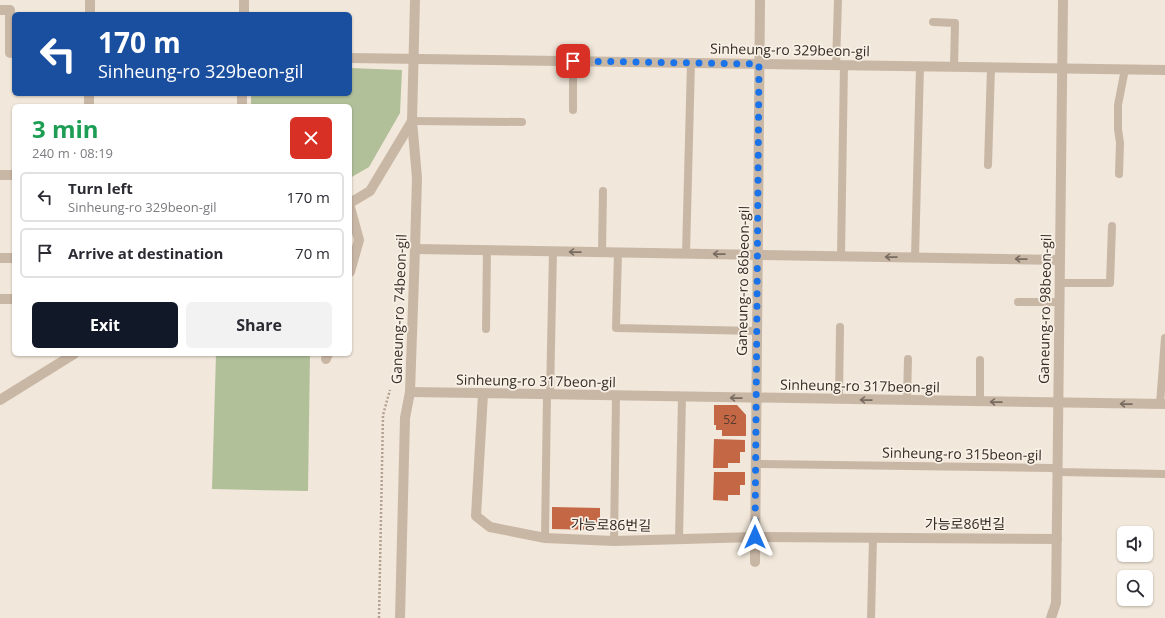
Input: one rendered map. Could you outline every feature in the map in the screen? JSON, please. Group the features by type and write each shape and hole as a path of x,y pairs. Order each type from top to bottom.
{"street":[{"path":"90,0 90,12"},
{"path":"244,0 244,12"},
{"name":"Ganeung-ro 74beon-gil","path":"400,618 405,418 410,392 417,178 412,121 415,0"},
{"name":"Ganeung-ro 86beon-gil","path":"755,562 760,0"},
{"name":"Ganeung-ro 98beon-gil","path":"1052,618 1056,603 1063,0"},
{"path":"0,10 10,10 8,53"},
{"name":"Sinheung-ro 329beon-gil","path":"352,58 1165,70"},
{"path":"352,201 370,191 412,121"},
{"path":"0,175 12,175"},
{"path":"352,214 359,240 352,265"},
{"path":"415,249 1060,260"},
{"path":"0,258 12,258"},
{"path":"0,300 12,299"},
{"path":"0,400 71,356"},
{"name":"Sinheung-ro 317beon-gil","path":"410,392 1162,404"},
{"name":"가능로86번길","path":"483,394 476,516 490,527 545,538 614,541 755,537 1057,539"}],"lane":[{"path":"838,0 840,65 841,256"},
{"path":"933,22 955,23 954,67"},
{"path":"573,61 573,110"},
{"path":"686,253 691,63"},
{"path":"915,257 920,66"},
{"path":"988,164 991,67"},
{"path":"1119,174 1120,143 1118,129 1118,105 1125,69"},
{"path":"412,121 522,122"},
{"path":"602,252 603,191"},
{"path":"1060,283 1110,284 1112,226"},
{"path":"486,329 487,250"},
{"path":"545,538 553,251"},
{"path":"618,252 616,328 757,331"},
{"path":"1018,302 1060,302"},
{"path":"839,399 840,326"},
{"path":"1162,404 1165,338"},
{"path":"907,400 908,358"},
{"path":"980,360 980,402"},
{"path":"614,541 616,396"},
{"path":"679,539 682,397"},
{"name":"Sinheung-ro 315beon-gil","path":"756,464 1053,468 1058,472 1165,474"},
{"path":"871,618 873,538"}],"path":[{"path":"379,618 383,415 390,390"}],"green space":[{"path":"352,68 402,70 400,113 369,167 352,177 352,104 251,104 251,96 352,96"},
{"path":"216,356 310,356 308,491 212,489"}],"building":[{"path":"714,405 737,405 746,415 746,436 722,436 722,430 716,430 716,425 714,425"},
{"path":"714,439 745,440 745,452 740,452 740,463 728,463 728,468 713,468"},
{"path":"714,472 745,472 745,485 740,485 740,495 728,495 728,501 713,500"},
{"path":"552,507 600,508 600,530 552,529"}],"route":[{"path":"573,61 759,64 755,537"}]}
